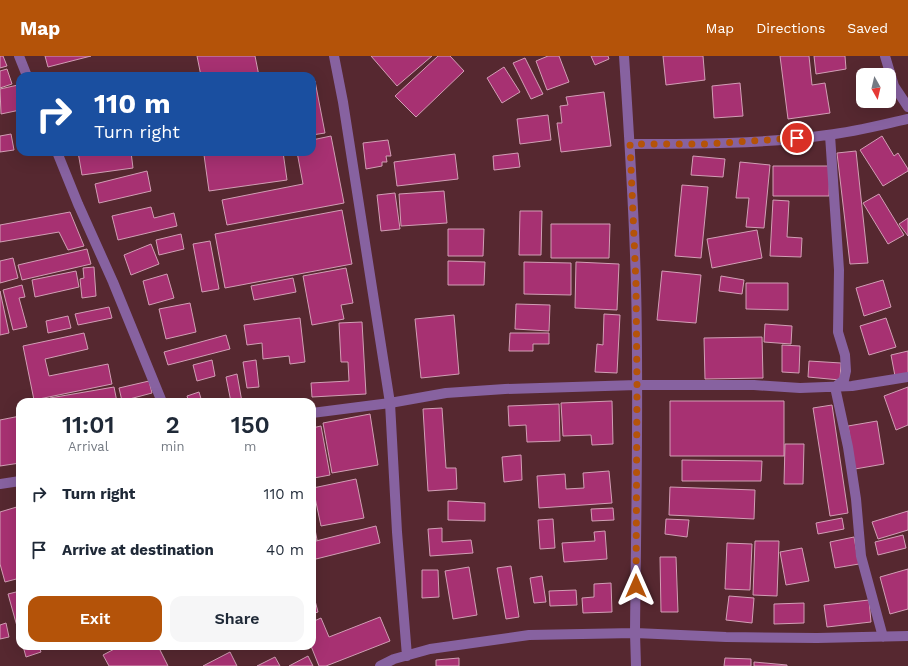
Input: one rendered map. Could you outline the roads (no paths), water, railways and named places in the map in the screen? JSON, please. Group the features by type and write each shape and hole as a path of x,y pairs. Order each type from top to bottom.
{"street":[{"path":"19,56 25,72"},
{"path":"334,56 343,102 390,403 397,532 407,656"},
{"path":"624,56 630,144 636,284 636,666"},
{"path":"885,56 894,86 908,107"},
{"path":"630,144 705,144 830,135 861,130 908,119"},
{"path":"830,135 839,270 838,332 845,355 846,371 844,380 835,387"},
{"path":"59,156 78,204 113,282 160,398"},
{"path":"316,412 390,403 446,393 505,389 637,385 754,385 800,388 835,387 852,386 908,377"},
{"path":"835,387 848,446 856,500 860,556 882,637"},
{"path":"0,484 16,482"},
{"path":"380,666 394,659 430,649 530,635 635,633 726,637 908,636"}]}
